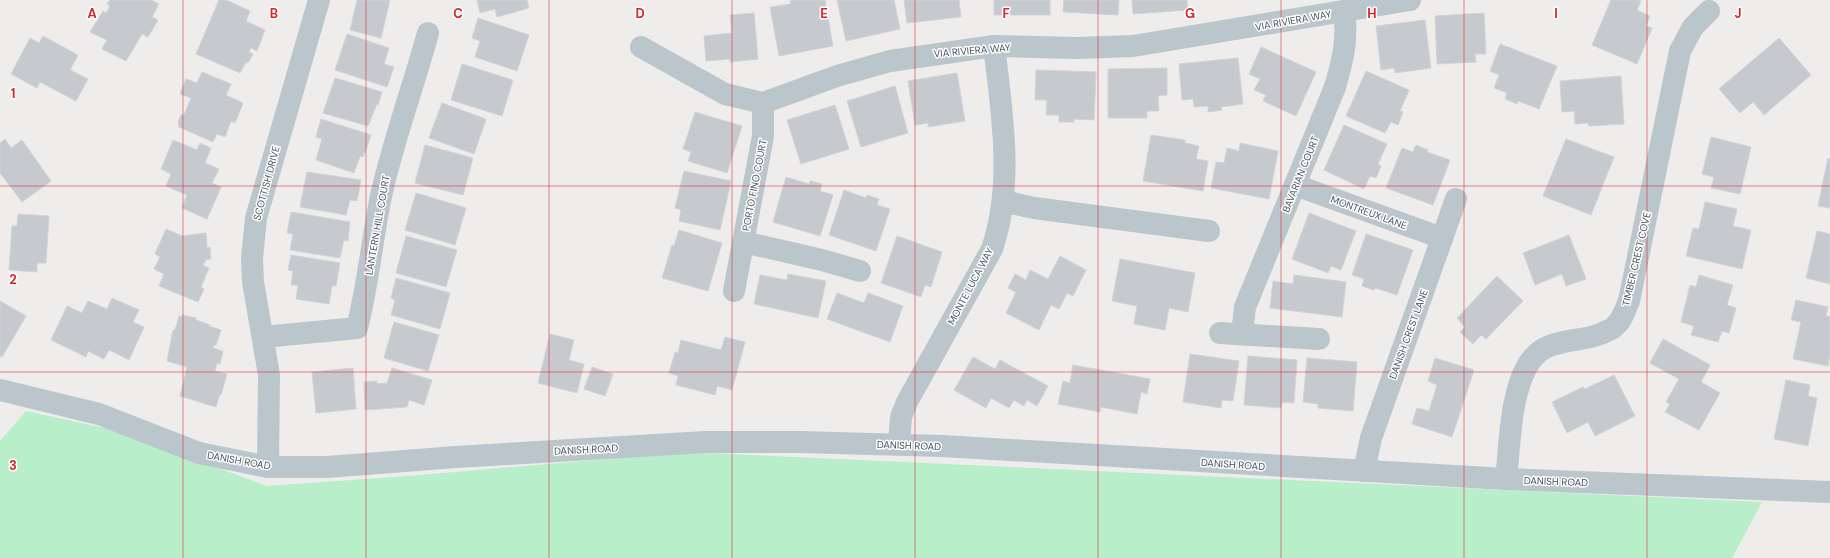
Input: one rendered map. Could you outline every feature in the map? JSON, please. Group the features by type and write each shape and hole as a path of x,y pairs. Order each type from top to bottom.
{"street":[{"name":"SCOTTISH DRIVE","path":"268,467 269,375 264,337 253,282 252,258 256,218 319,0"},
{"name":"VIA RIVIERA WAY","path":"763,103 837,76 890,61 994,46 1077,48 1133,46 1410,0"},
{"name":"BAVARIAN COURT","path":"1242,334 1245,307 1335,87 1343,58 1346,30 1344,11"},
{"name":"TIMBER CREST COVE","path":"1506,479 1513,414 1520,381 1529,362 1546,347 1566,340 1596,335 1614,328 1623,315 1629,301 1680,51 1693,27 1710,11"},
{"name":"LANTERN HILL COURT","path":"264,337 357,328 365,297 381,198 388,166 416,79 428,33"},
{"name":"MONTE LUCA WAY","path":"899,444 901,417 907,402 992,249 998,230 1003,201 1005,133 994,46"},
{"path":"641,47 726,94 763,103"},
{"name":"PORTO FINO COURT","path":"734,291 763,136 763,103"},
{"name":"MONTREUX LANE","path":"1295,186 1442,238"},
{"name":"DANISH CREST LANE","path":"1364,471 1371,438 1456,199"},
{"path":"1003,201 1034,208 1209,231"},
{"name":"PORTO FINO COURT","path":"743,242 822,260 860,271"},
{"path":"1220,333 1319,339"},
{"name":"DANISH ROAD","path":"0,390 99,414 199,453 268,467 327,467 456,456 705,442 899,444 1506,479 1830,492"}],"green space":[{"path":"26,411 118,431 267,486 408,476 688,452 1762,502 1732,558 0,558 0,441"}],"building":[{"path":"110,0 151,0 159,4 152,17 158,20 148,37 142,34 126,61 102,49 107,40 90,32 103,11 106,13 110,6 107,4"},
{"path":"219,0 226,0 250,11 246,21 265,30 257,51 251,48 249,52 253,54 248,63 246,62 240,73 196,54"},
{"path":"357,0 390,0 381,38 350,30"},
{"path":"477,0 527,0 529,8 497,17 495,9 480,13"},
{"path":"790,0 825,0 833,46 779,56 770,7 791,4"},
{"path":"837,0 894,0 900,29 846,41"},
{"path":"904,0 959,0 961,17 907,23"},
{"path":"994,0 1050,0 1050,15 994,15"},
{"path":"1064,0 1119,0 1118,15 1063,12"},
{"path":"1132,0 1187,0 1188,10 1133,14"},
{"path":"1611,0 1639,0 1641,1 1637,10 1650,16 1646,26 1652,28 1637,64 1592,45"},
{"path":"754,13 758,59 730,62 730,59 706,61 704,36 732,33 730,15"},
{"path":"1484,13 1486,54 1475,54 1476,62 1437,64 1435,16"},
{"path":"478,18 529,35 517,71 475,57 480,41 472,38"},
{"path":"1425,20 1431,68 1395,73 1394,68 1381,70 1376,26"},
{"path":"347,34 389,48 384,64 394,67 387,87 335,70"},
{"path":"43,36 78,55 70,70 88,79 76,101 40,82 37,88 11,74 30,38 39,43"},
{"path":"1779,38 1811,75 1764,115 1753,102 1740,113 1719,89"},
{"path":"1500,44 1557,66 1539,109 1518,101 1517,104 1505,99 1507,93 1494,88 1499,75 1490,71"},
{"path":"1261,47 1316,72 1296,116 1263,101 1266,95 1254,90 1260,79 1249,74"},
{"path":"1238,58 1243,104 1221,107 1222,110 1208,112 1208,106 1194,107 1193,99 1182,100 1179,64"},
{"path":"462,64 513,80 502,116 451,100"},
{"path":"1167,68 1167,95 1158,96 1159,111 1147,111 1147,118 1108,118 1108,69"},
{"path":"1036,70 1096,72 1094,120 1074,119 1074,122 1059,122 1059,115 1046,115 1047,100 1035,100"},
{"path":"1366,71 1409,90 1400,111 1403,112 1398,125 1391,122 1385,133 1346,116"},
{"path":"202,72 231,84 226,95 243,103 235,123 231,121 225,137 217,134 213,142 179,127 178,122 181,115 184,115 191,98 180,94 186,79 197,83"},
{"path":"957,73 965,121 928,127 928,123 915,125 908,81"},
{"path":"1621,76 1624,124 1589,126 1588,123 1575,124 1574,111 1562,112 1560,81"},
{"path":"335,78 382,92 378,105 377,104 368,126 323,113"},
{"path":"895,86 908,133 861,147 847,101"},
{"path":"442,103 486,119 474,154 429,138"},
{"path":"835,105 849,149 801,164 787,120"},
{"path":"695,112 742,126 727,173 688,161 691,152 683,149"},
{"path":"321,119 371,135 363,157 360,156 354,173 316,160 322,139 316,137"},
{"path":"1344,125 1387,144 1378,164 1381,166 1376,178 1370,176 1364,189 1324,170"},
{"path":"1151,135 1185,140 1185,143 1199,146 1196,159 1208,161 1203,191 1143,181"},
{"path":"1711,137 1751,147 1740,194 1711,188 1714,177 1702,174"},
{"path":"5,139 11,148 22,140 51,181 22,202 0,173 0,143"},
{"path":"1566,139 1614,157 1591,215 1543,196"},
{"path":"173,140 197,150 200,143 211,148 205,163 219,169 212,183 221,187 207,219 182,208 187,195 166,186 171,174 161,169"},
{"path":"1240,143 1278,151 1269,199 1211,188 1216,162 1224,163 1227,148 1239,151"},
{"path":"425,145 473,158 463,195 415,183"},
{"path":"1416,145 1428,150 1427,152 1450,160 1433,205 1386,188 1402,148 1413,152"},
{"path":"1828,158 1830,159 1830,208 1818,206"},
{"path":"684,171 731,181 720,230 679,221 681,210 675,208"},
{"path":"307,172 361,180 357,201 350,200 346,215 300,207"},
{"path":"786,177 809,184 810,181 822,184 820,191 833,195 820,236 773,222"},
{"path":"844,190 866,198 867,195 879,199 877,205 890,209 876,251 829,235"},
{"path":"416,193 466,208 455,245 405,230"},
{"path":"1705,202 1737,209 1733,226 1751,230 1742,269 1686,256 1693,228 1699,229"},
{"path":"291,212 350,222 348,241 344,240 340,258 290,250 293,234 287,233"},
{"path":"1309,213 1356,231 1341,270 1331,266 1328,273 1292,259"},
{"path":"18,214 49,216 46,263 37,263 37,272 9,270 12,226 17,226"},
{"path":"166,229 182,236 206,233 207,248 210,247 211,259 205,260 205,263 203,263 204,266 209,268 201,287 204,289 198,302 159,286 164,274 154,269 160,257 155,254"},
{"path":"679,230 722,243 708,291 662,278 672,245 674,246"},
{"path":"1817,231 1830,234 1830,284 1806,278"},
{"path":"1366,234 1413,250 1397,295 1375,288 1374,290 1362,286 1364,279 1352,275"},
{"path":"1569,235 1586,279 1566,286 1562,274 1535,285 1523,253"},
{"path":"406,236 457,250 446,287 396,273"},
{"path":"897,236 942,252 931,287 925,285 921,297 881,283"},
{"path":"291,255 340,263 336,286 332,286 329,304 296,299 298,285 291,285 293,271 288,270"},
{"path":"1060,256 1086,270 1073,296 1067,293 1059,309 1051,305 1039,330 1006,313 1016,292 1008,288 1015,274 1026,280 1030,270 1048,279"},
{"path":"1120,259 1195,273 1188,312 1169,308 1165,330 1134,324 1137,306 1112,301"},
{"path":"788,274 826,281 818,318 754,304 760,275 787,280"},
{"path":"1294,275 1346,282 1342,317 1270,308 1273,281 1293,284"},
{"path":"1699,275 1733,285 1727,305 1736,308 1729,333 1722,331 1718,342 1691,335 1694,326 1681,322 1690,285 1696,287"},
{"path":"1497,276 1523,301 1486,339 1481,335 1473,344 1460,332 1465,327 1457,318"},
{"path":"396,278 450,293 440,329 391,315 395,300 391,298"},
{"path":"837,293 864,303 868,293 903,306 890,342 827,319"},
{"path":"112,298 139,310 133,322 144,327 129,360 109,350 104,359 88,351 86,357 51,340 67,306 82,313 88,301 107,309"},
{"path":"1796,300 1828,307 1826,316 1830,317 1830,356 1828,366 1793,359 1801,322 1791,320"},
{"path":"0,301 26,316 2,357 0,356"},
{"path":"183,315 196,318 196,320 221,330 216,345 214,345 213,348 223,351 220,364 217,363 215,371 227,374 216,407 180,396 187,367 167,361 173,330 175,330 179,316 182,317"},
{"path":"394,322 439,335 428,371 384,358"},
{"path":"550,334 574,340 569,360 584,364 577,393 538,383"},
{"path":"725,337 745,342 732,390 717,386 715,395 676,385 678,376 669,373 675,352 678,353 681,340 721,350"},
{"path":"1663,339 1710,365 1701,382 1720,393 1699,430 1665,412 1670,404 1666,402 1679,379 1650,363"},
{"path":"1190,354 1239,361 1233,401 1222,400 1221,408 1183,402"},
{"path":"1248,356 1297,360 1294,403 1282,402 1281,408 1244,405"},
{"path":"973,357 995,369 1000,360 1048,386 1037,406 1027,400 1024,406 1014,400 1009,408 991,398 986,408 954,390"},
{"path":"1307,358 1357,362 1353,411 1318,408 1318,404 1303,402"},
{"path":"1435,358 1474,370 1452,437 1412,424 1417,408 1429,411 1437,385 1428,381"},
{"path":"1073,365 1150,379 1147,394 1141,392 1137,414 1101,407 1100,412 1058,404 1063,381 1070,383"},
{"path":"592,367 613,374 605,396 584,389"},
{"path":"353,368 356,409 316,413 312,372"},
{"path":"392,368 432,380 424,405 409,400 407,407 365,410 364,382 377,381 377,384 387,383"},
{"path":"1614,375 1635,416 1595,436 1588,422 1567,433 1552,402 1583,387 1585,389"},
{"path":"1786,380 1810,385 1808,396 1817,398 1808,446 1774,439"}]}
